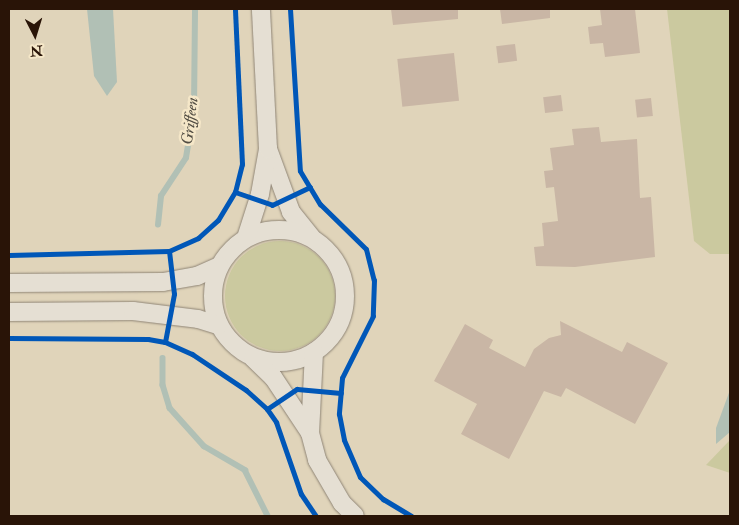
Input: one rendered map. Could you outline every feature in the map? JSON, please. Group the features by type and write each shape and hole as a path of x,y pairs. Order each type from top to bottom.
{"street":[{"path":"246,238 260,194 268,149 260,9"},
{"path":"268,149 291,212 311,238"},
{"path":"252,356 272,362 294,360 314,352 329,339 340,323 345,294 338,265 326,249 311,238 292,231 272,230 246,238 233,248 219,266 212,301 218,325 233,344 252,356 274,377 310,432"},
{"path":"9,283 163,282 197,276 219,266"},
{"path":"9,312 133,311 198,319 218,325"},
{"path":"314,352 310,432 317,460 326,478 355,516"}],"shaded area":[{"path":"87,9 113,9 117,82 107,96 94,76"},
{"path":"667,9 730,9 730,254 710,254 694,241"},
{"path":"280,241 301,245 319,257 331,275 335,296 331,317 319,335 301,347 280,351 259,347 241,335 229,317 225,296 229,275 241,257 259,245"},
{"path":"730,390 730,432 716,444 716,428"},
{"path":"730,440 730,473 706,465"}],"building":[{"path":"391,9 458,9 458,19 393,25"},
{"path":"500,9 550,9 550,18 502,24"},
{"path":"600,9 635,9 640,53 605,57 603,43 590,44 588,27 602,25"},
{"path":"515,44 517,61 498,63 496,46"},
{"path":"454,53 459,101 402,107 397,59"},
{"path":"561,95 563,111 545,113 543,97"},
{"path":"651,98 653,116 637,118 635,100"},
{"path":"599,127 601,142 637,139 640,198 651,197 655,257 575,267 536,266 534,247 544,246 542,223 558,221 554,187 546,188 544,171 553,170 550,148 574,145 572,129"},
{"path":"560,321 622,352 627,342 668,363 635,424 566,388 561,397 544,391 509,459 461,434 477,404 434,381 465,324 493,340 489,348 525,367 534,349 549,338 561,335"}],"waterway":[{"name":"Griffeen","path":"158,225 161,196 186,158 194,108 195,9"},
{"name":"Griffeen","path":"163,358 163,385 170,408 204,446 245,470 268,516"}],"cycle path":[{"path":"9,255 169,251 198,238 218,220 235,192 242,164 235,9"},
{"path":"290,9 300,171 320,204 366,249 374,280 373,316 342,378 339,414 344,440 360,477 383,499 411,516"},
{"path":"235,192 272,205 310,187"},
{"path":"165,342 174,294 169,251"},
{"path":"9,338 148,339 165,342 192,354 246,390 267,409 276,422 301,494 316,516"},
{"path":"267,409 297,389 341,393"}]}
